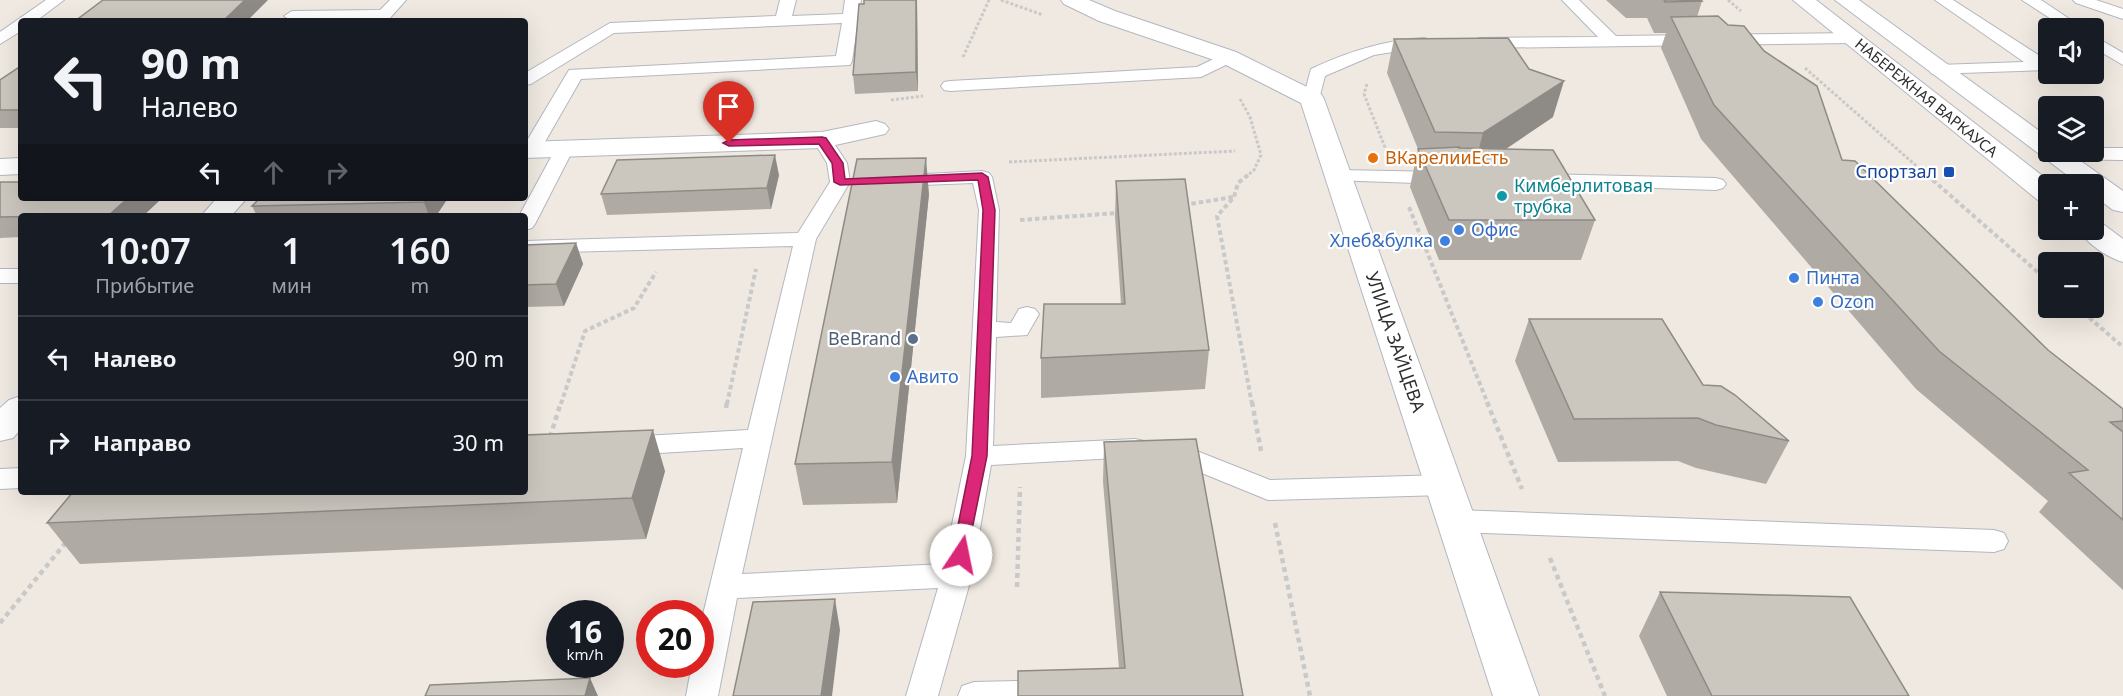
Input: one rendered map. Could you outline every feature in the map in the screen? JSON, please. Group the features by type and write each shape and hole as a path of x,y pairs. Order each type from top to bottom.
{"street":[{"path":"1071,0 1107,16 1228,57 1312,99"},
{"name":"НАБЕРЕЖНАЯ ВАРКАУСА","path":"1803,0 2038,186"},
{"name":"НАБЕРЕЖНАЯ ВАРКАУСА","path":"1845,0 2038,142"},
{"path":"1852,38 1895,38"},
{"path":"1907,84 1959,85"},
{"name":"УЛИЦА ЗАЙЦЕВА","path":"1312,99 1516,696"},
{"path":"528,150 822,140 876,129"},
{"name":"НАБЕРЕЖНАЯ ВАРКАУСА","path":"2066,162 2123,204"},
{"path":"0,167 18,166"},
{"path":"218,213 230,201"},
{"path":"2104,239 2123,253"},
{"path":"0,429 18,411"}],"lane":[{"path":"30,18 56,0"},
{"path":"291,18 309,0"},
{"path":"314,18 384,15 398,0"},
{"path":"783,21 788,0"},
{"path":"528,150 575,74 844,62 853,0"},
{"path":"1570,0 1612,41"},
{"path":"1943,0 2038,61"},
{"path":"2030,0 2059,18"},
{"path":"2081,0 2123,14"},
{"path":"528,76 610,28 850,18"},
{"path":"0,39 18,26"},
{"path":"1464,43 1852,38"},
{"path":"1312,99 1317,73 1335,64 1365,51 1396,44 1441,43"},
{"path":"2104,48 2123,61"},
{"path":"950,87 1201,72 1228,57"},
{"path":"2104,63 2123,61"},
{"path":"1938,70 2038,66"},
{"path":"822,140 837,163 860,181 982,177 999,207 985,330 979,456 957,575 922,696"},
{"path":"528,218 566,148"},
{"path":"2104,153 2123,154"},
{"path":"1338,177 1468,179"},
{"path":"1515,180 1716,184"},
{"path":"702,696 724,587 805,239 860,181"},
{"path":"528,248 805,239"},
{"path":"0,276 18,276"},
{"path":"985,330 1019,330 1028,314"},
{"path":"601,447 758,438"},
{"path":"979,456 1163,447 1268,490 1444,485"},
{"path":"0,479 18,478"},
{"path":"1456,521 1994,541"},
{"path":"724,587 957,575"},
{"path":"974,696 1017,695"}],"path":[{"path":"1728,0 2038,272"},
{"path":"1370,76 1364,94 1605,696"},
{"path":"1236,92 1250,117 1261,154 1254,170 1238,183 1234,196 1217,216 1268,490 1310,696"},
{"path":"1002,162 1235,150"},
{"path":"1180,206 1234,196"},
{"path":"1019,231 1019,220 1124,213"},
{"path":"549,441 585,331 634,308 660,265"},
{"path":"2090,318 2123,347"},
{"path":"1017,587 1021,455"},
{"path":"0,623 72,536"}],"building":[{"path":"103,0 245,0 226,18 79,18"},
{"path":"864,0 916,0 916,72 853,75 859,4 864,4"},
{"path":"1664,0 1701,0 1702,1 1665,2"},
{"path":"1718,16 1728,25 1744,26 1764,51 1817,86 1842,160 1855,161 2048,350 2123,409 2123,421 2110,422 2123,432 2123,520 2069,473 2088,470 1939,351 1714,105 1671,17"},
{"path":"1508,38 1529,69 1564,81 1483,133 1435,132 1394,39"},
{"path":"18,68 18,110 0,110 0,80"},
{"path":"1460,147 1458,148 1553,150 1595,220 1449,220 1418,149"},
{"path":"775,155 767,188 601,194 617,160"},
{"path":"926,158 892,462 795,464 857,159"},
{"path":"1185,179 1209,350 1041,358 1044,304 1125,304 1116,181"},
{"path":"0,182 18,182 18,201 125,201 111,213 18,213 18,217 0,217"},
{"path":"257,201 424,201 424,202 252,206"},
{"path":"576,243 556,284 528,285 528,245"},
{"path":"1529,319 1662,319 1703,385 1721,386 1735,395 1789,441 1716,425 1698,418 1574,419"},
{"path":"653,430 632,498 47,523 70,495 528,495 528,435"},
{"path":"1196,439 1243,696 1018,696 1018,671 1125,668 1104,442"},
{"path":"1660,592 1850,597 1909,696 1712,696"},
{"path":"835,599 821,696 733,696 753,602"},
{"path":"590,678 585,696 425,696 430,685"}],"place":[{"name":"ВКарелииЕсть","path":"1373,158"},
{"name":"Спортзал","path":"1949,172"},
{"name":"Кимберлитовая трубка","path":"1502,196"},
{"name":"Офис","path":"1459,230"},
{"name":"Хлеб&булка","path":"1445,241"},
{"name":"Пинта","path":"1794,278"},
{"name":"Ozon","path":"1818,302"},
{"name":"BeBrand","path":"913,339"},
{"name":"Авито","path":"895,377"}],"route":[{"path":"729,143 822,140 837,163 840,182 982,177 989,210 979,456 961,555"}]}
